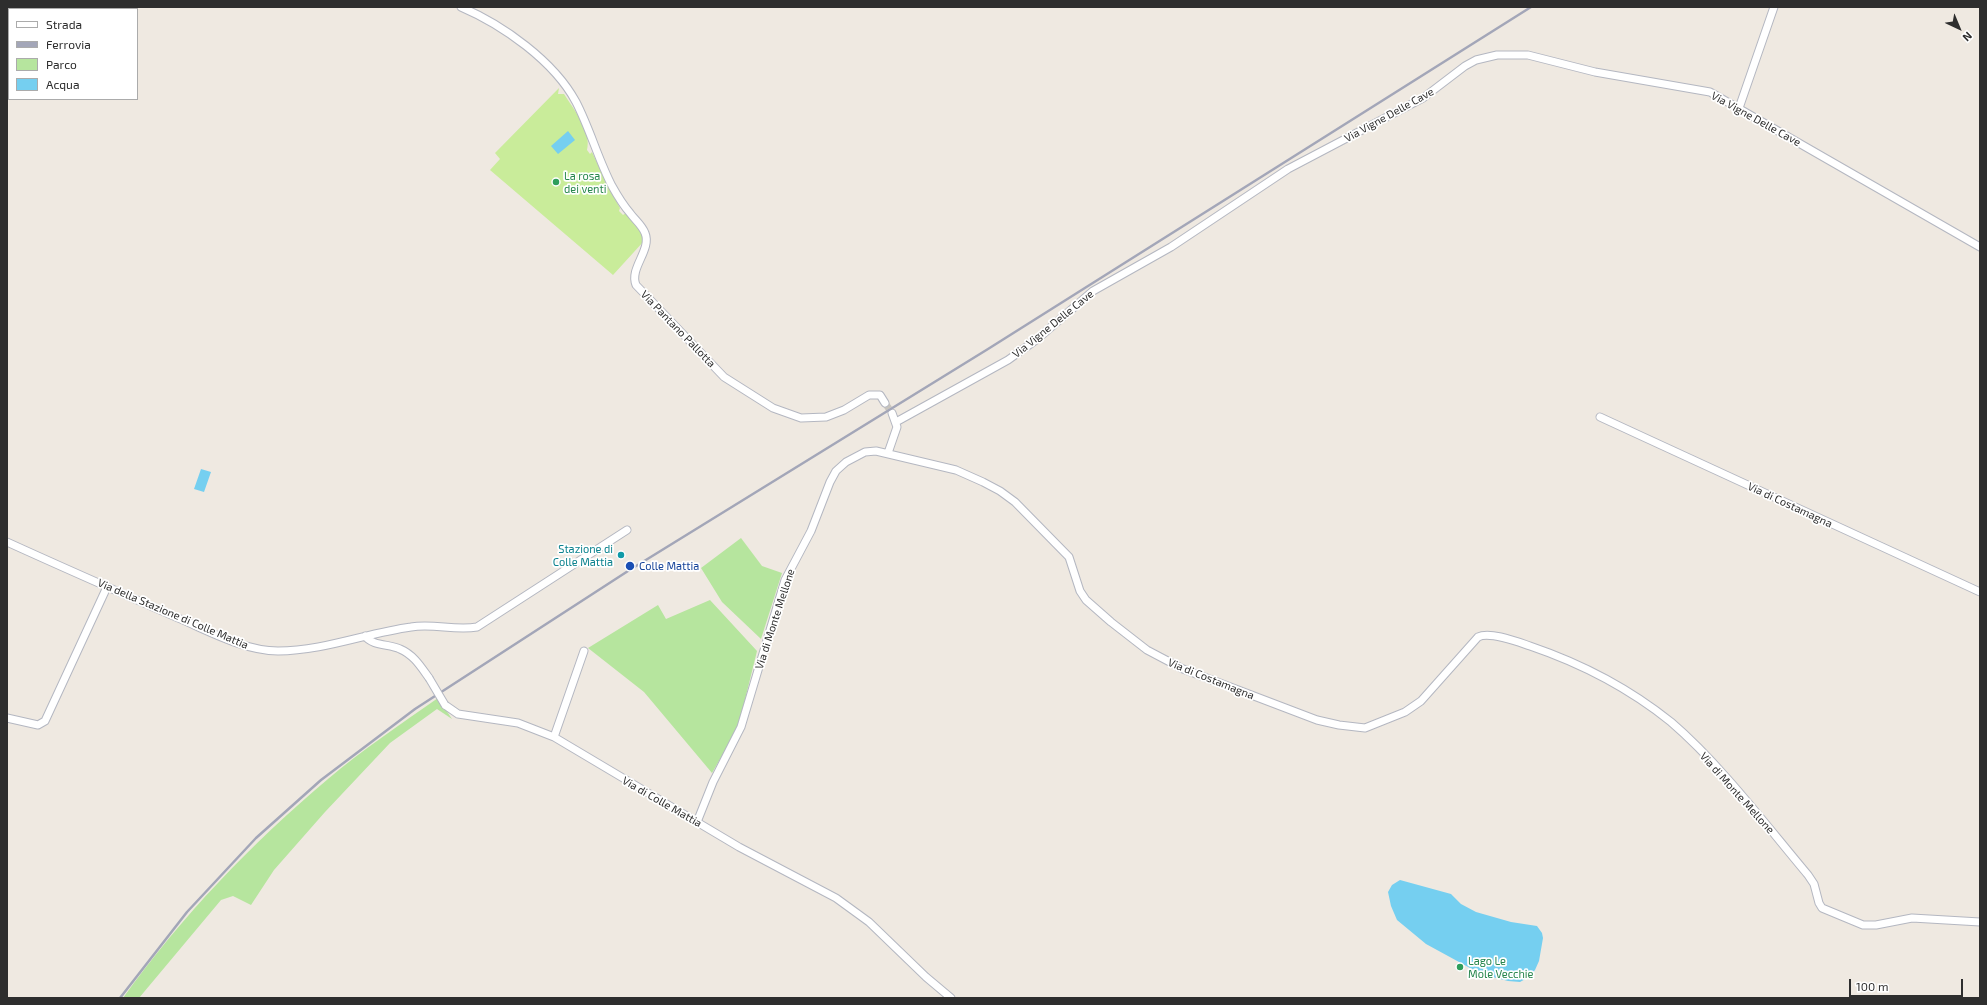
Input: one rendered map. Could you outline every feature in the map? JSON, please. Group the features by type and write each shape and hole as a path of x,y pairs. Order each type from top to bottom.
{"street":[{"name":"Via Pantano Pallotta","path":"461,7 482,17 514,36 551,70 568,90 584,118 596,151 612,186 645,233 645,245 634,276 636,285 724,376 768,405 801,418 820,418 834,415 871,394 880,395 885,403"},
{"path":"1739,108 1774,7"},
{"name":"Via Vigne Delle Cave","path":"896,422 1014,356 1040,337 1093,291 1171,247 1288,169 1423,98 1465,66 1476,60 1501,54 1528,55 1598,73 1631,77 1681,88 1704,91 1739,108 1980,247"},
{"path":"888,453 897,429 892,413"},
{"name":"Via di Costamagna","path":"1600,417 1980,592"},
{"name":"Via di Monte Mellone","path":"697,822 716,777 741,727 785,580 811,531 832,478 842,465 863,453 873,451 888,453"},
{"name":"Via di Costamagna","path":"888,453 956,470 983,482 1006,496 1069,557 1080,591 1086,600 1111,622 1159,658 1182,669 1323,722 1364,728 1377,725 1409,710 1425,697 1475,639 1481,636"},
{"name":"Via della Stazione di Colle Mattia","path":"7,542 209,632 261,650 294,650 420,626 465,628 482,625 627,530"},
{"path":"7,718 38,725 45,721 107,587"},
{"name":"Via di Monte Mellone","path":"1481,636 1488,635 1512,640 1563,659 1611,682 1670,722 1727,779 1808,875 1815,887 1819,903 1826,911 1869,926 1912,918 1980,922"},
{"name":"Via di Colle Mattia","path":"365,636 374,642 395,647 407,652 418,662 445,705 458,714 518,723 554,737 697,822 850,907 888,940 930,981 951,998"},
{"path":"554,737 584,651"}],"green space":[{"name":"La rosa dei venti","path":"559,88 558,94 564,94 585,128 588,143 587,150 590,154 592,152 620,208 619,211 623,215 626,213 642,229 644,241 613,275 490,170 500,159 495,153"},
{"path":"741,538 762,566 782,573 761,639 722,602 701,568"},
{"path":"710,600 757,651 738,728 712,773 644,692 588,648 658,605 666,619"},
{"path":"438,698 452,719 437,709 390,743 325,812 274,870 251,905 233,896 221,900 139,998 123,998 169,938 193,910 272,829 341,768"}],"water":[{"path":"568,131 575,140 558,154 551,146"},
{"path":"201,469 211,472 204,492 194,489"},
{"name":"Lago Le Mole Vecchie","path":"1400,880 1451,894 1461,904 1476,912 1511,922 1537,926 1542,933 1543,938 1539,961 1535,970 1529,977 1520,982 1508,981 1481,974 1426,944 1397,920 1391,906 1388,892 1392,885"}],"tunnel":[{"path":"885,403 892,413"}],"railway":[{"path":"120,998 187,912 256,838 321,780 415,709 628,571 988,349 1531,7"}],"place":[{"name":"La rosa dei venti","path":"556,182"},
{"name":"Stazione di Colle Mattia","path":"621,555"},
{"name":"Colle Mattia","path":"630,566"},
{"name":"Lago Le Mole Vecchie","path":"1460,967"}]}
